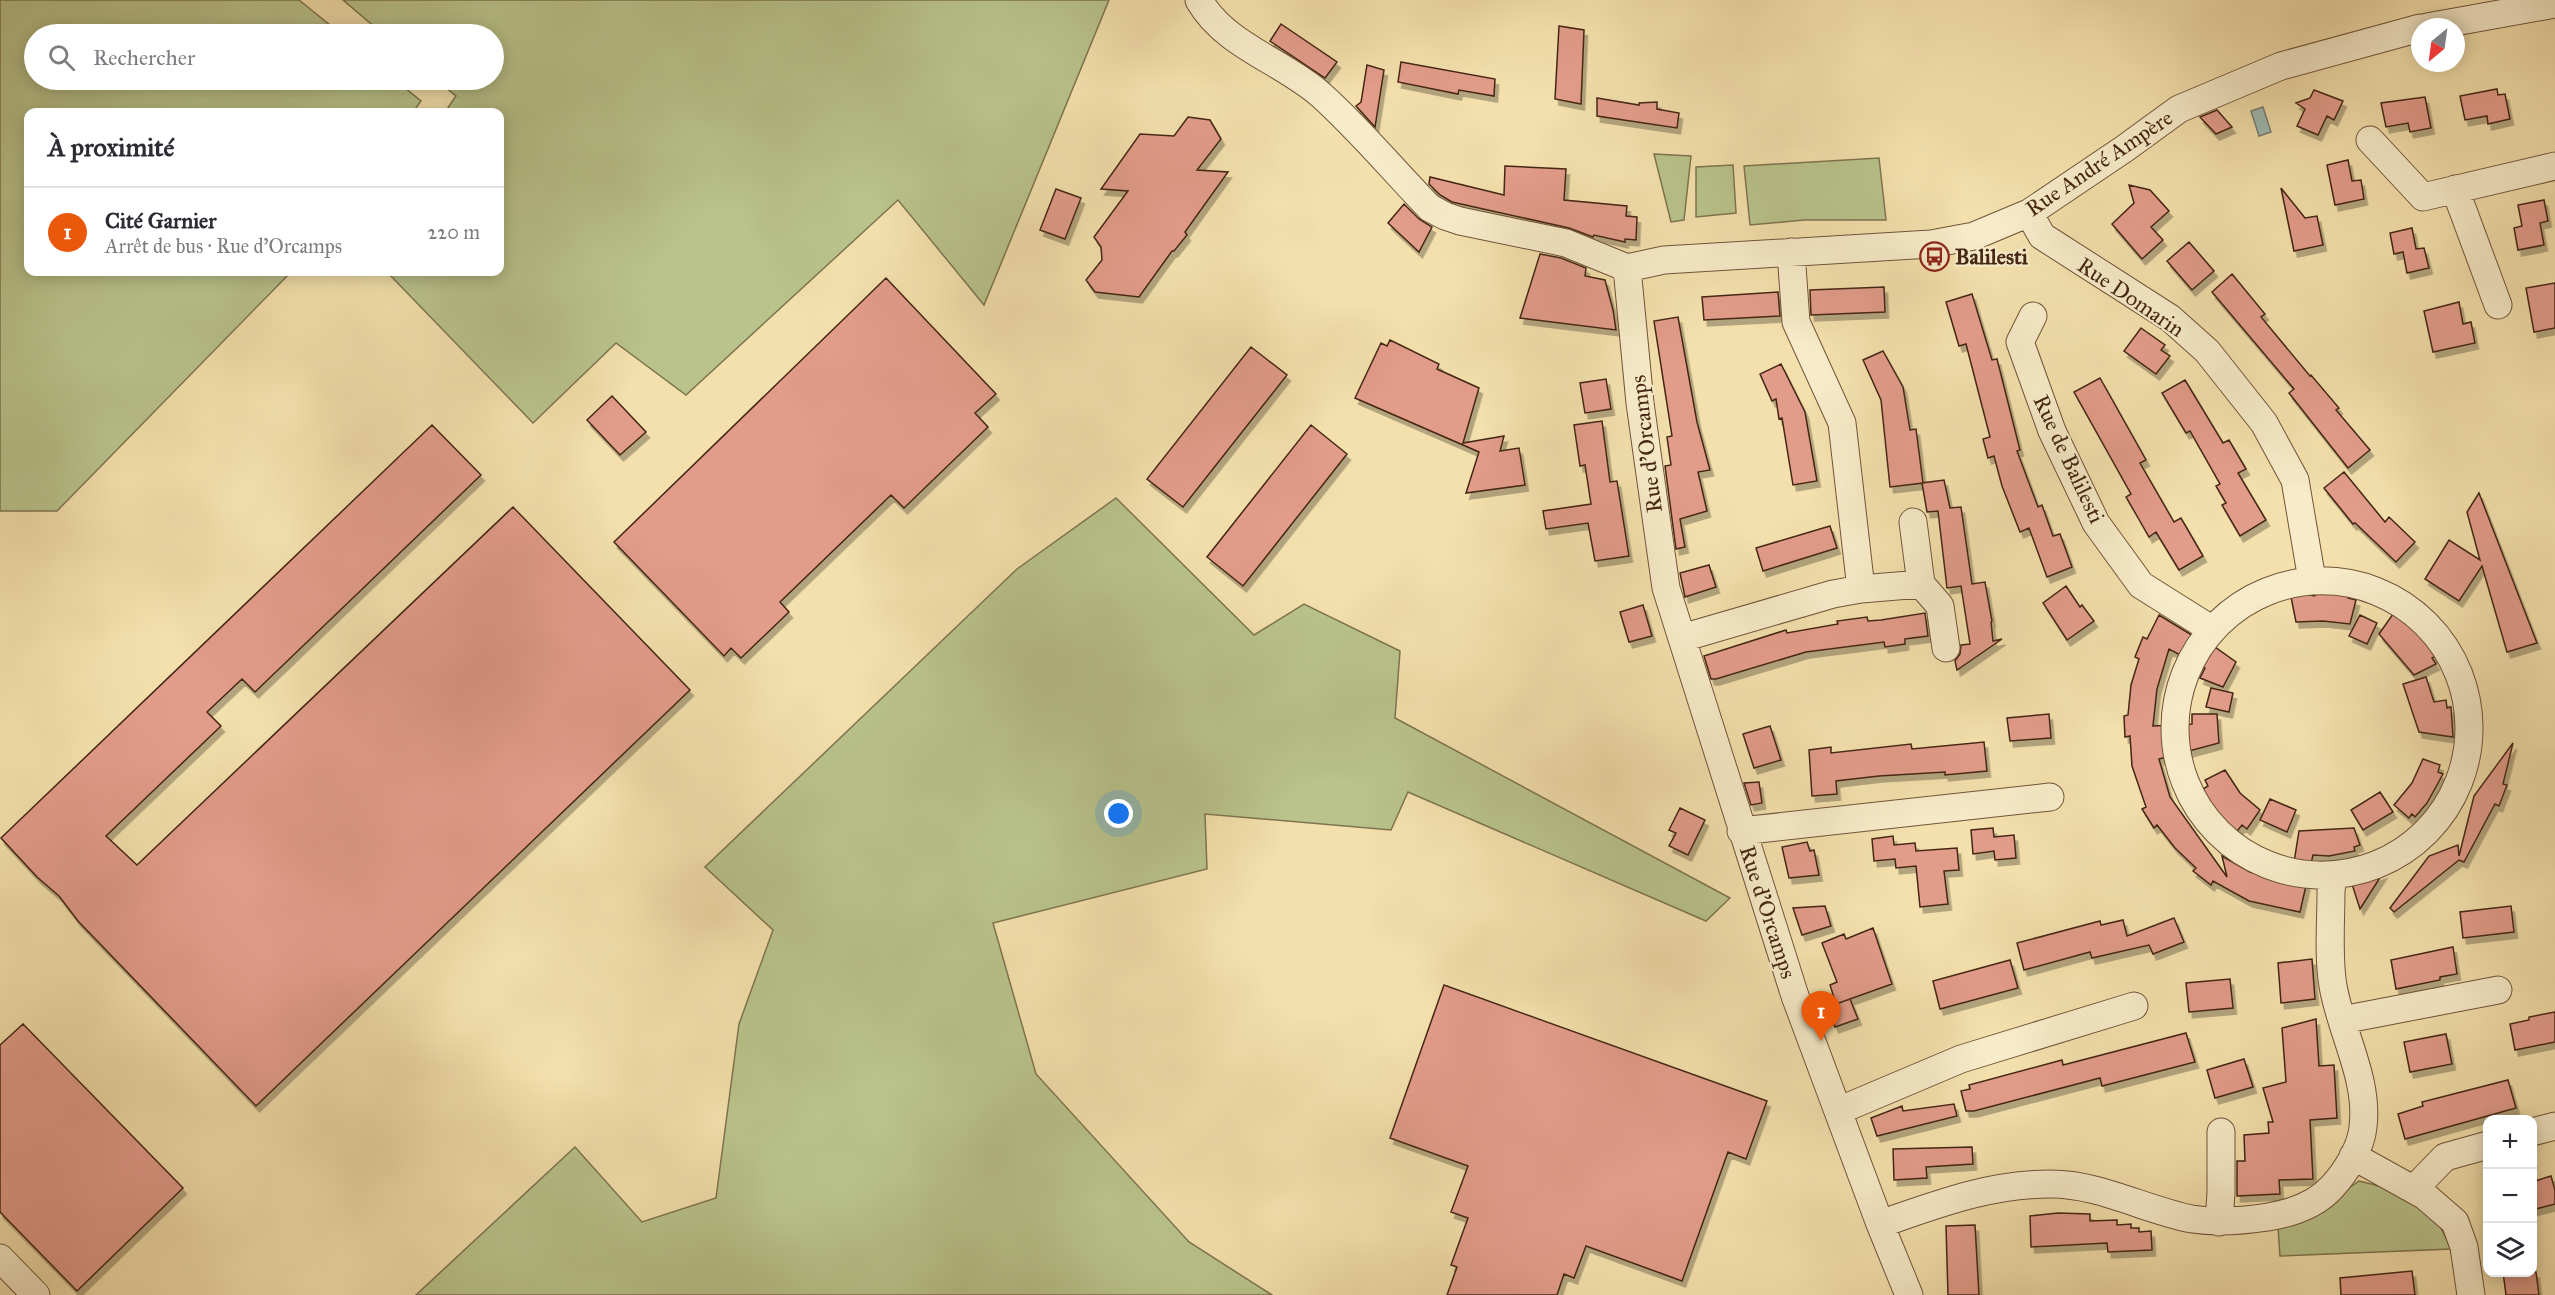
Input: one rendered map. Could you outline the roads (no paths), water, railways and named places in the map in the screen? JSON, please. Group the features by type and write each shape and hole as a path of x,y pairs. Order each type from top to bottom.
{"street":[{"path":"1199,0 1208,15 1226,32 1321,95 1430,208 1460,221 1566,243 1627,268"},
{"path":"2465,20 2555,4"},
{"name":"Rue André Ampère","path":"1627,268 1664,260 1931,244 1974,236 2029,213 2179,109 2281,66 2411,30"},
{"path":"2370,140 2423,197 2555,166"},
{"path":"2455,189 2498,305"},
{"name":"Rue Domarin","path":"2029,213 2042,236 2170,318 2207,351 2264,423 2295,480 2312,580"},
{"path":"1791,252 1796,322 1842,423 1861,589"},
{"name":"Rue d'Orcamps","path":"1627,268 1652,504 1666,588 1741,831 1792,986 1880,1224 1910,1295"},
{"name":"Rue de Balilesti","path":"2032,316 2020,342 2052,431 2096,523 2141,585 2211,629"},
{"path":"1913,522 1921,584 1940,606 1946,648"},
{"path":"2312,580 2354,583 2393,598 2427,624 2452,657 2456,667 2467,697 2470,738 2461,779 2441,816 2419,839 2411,846 2374,866 2333,875 2294,873 2257,861 2225,839 2199,810 2181,775 2174,737 2176,698 2189,661 2211,629 2240,604 2274,587 2312,580"},
{"path":"1682,638 1833,594 1861,589 1921,584"},
{"path":"1741,831 2050,797"},
{"path":"1880,1224 1971,1193 2017,1185 2054,1184 2110,1194 2191,1218 2227,1223 2290,1213 2323,1197 2341,1178 2353,1156 2363,1129 2363,1097 2333,985 2331,891 2333,875"},
{"path":"2342,1020 2498,990"},
{"path":"1838,1111 1961,1059 2134,1006"},
{"path":"2537,1131 2555,1126"},
{"path":"2218,1222 2221,1193 2221,1132"},
{"path":"2414,1189 2445,1157 2483,1146"},
{"path":"2353,1156 2425,1196 2455,1222 2464,1247 2472,1295"},
{"path":"0,1258 36,1295"}],"water":[{"path":"2263,107 2271,132 2259,136 2251,111"}],"place":[{"name":"Balilesti","path":"1934,256"},
{"name":"Cité Garnier","path":"1821,1041"}]}
